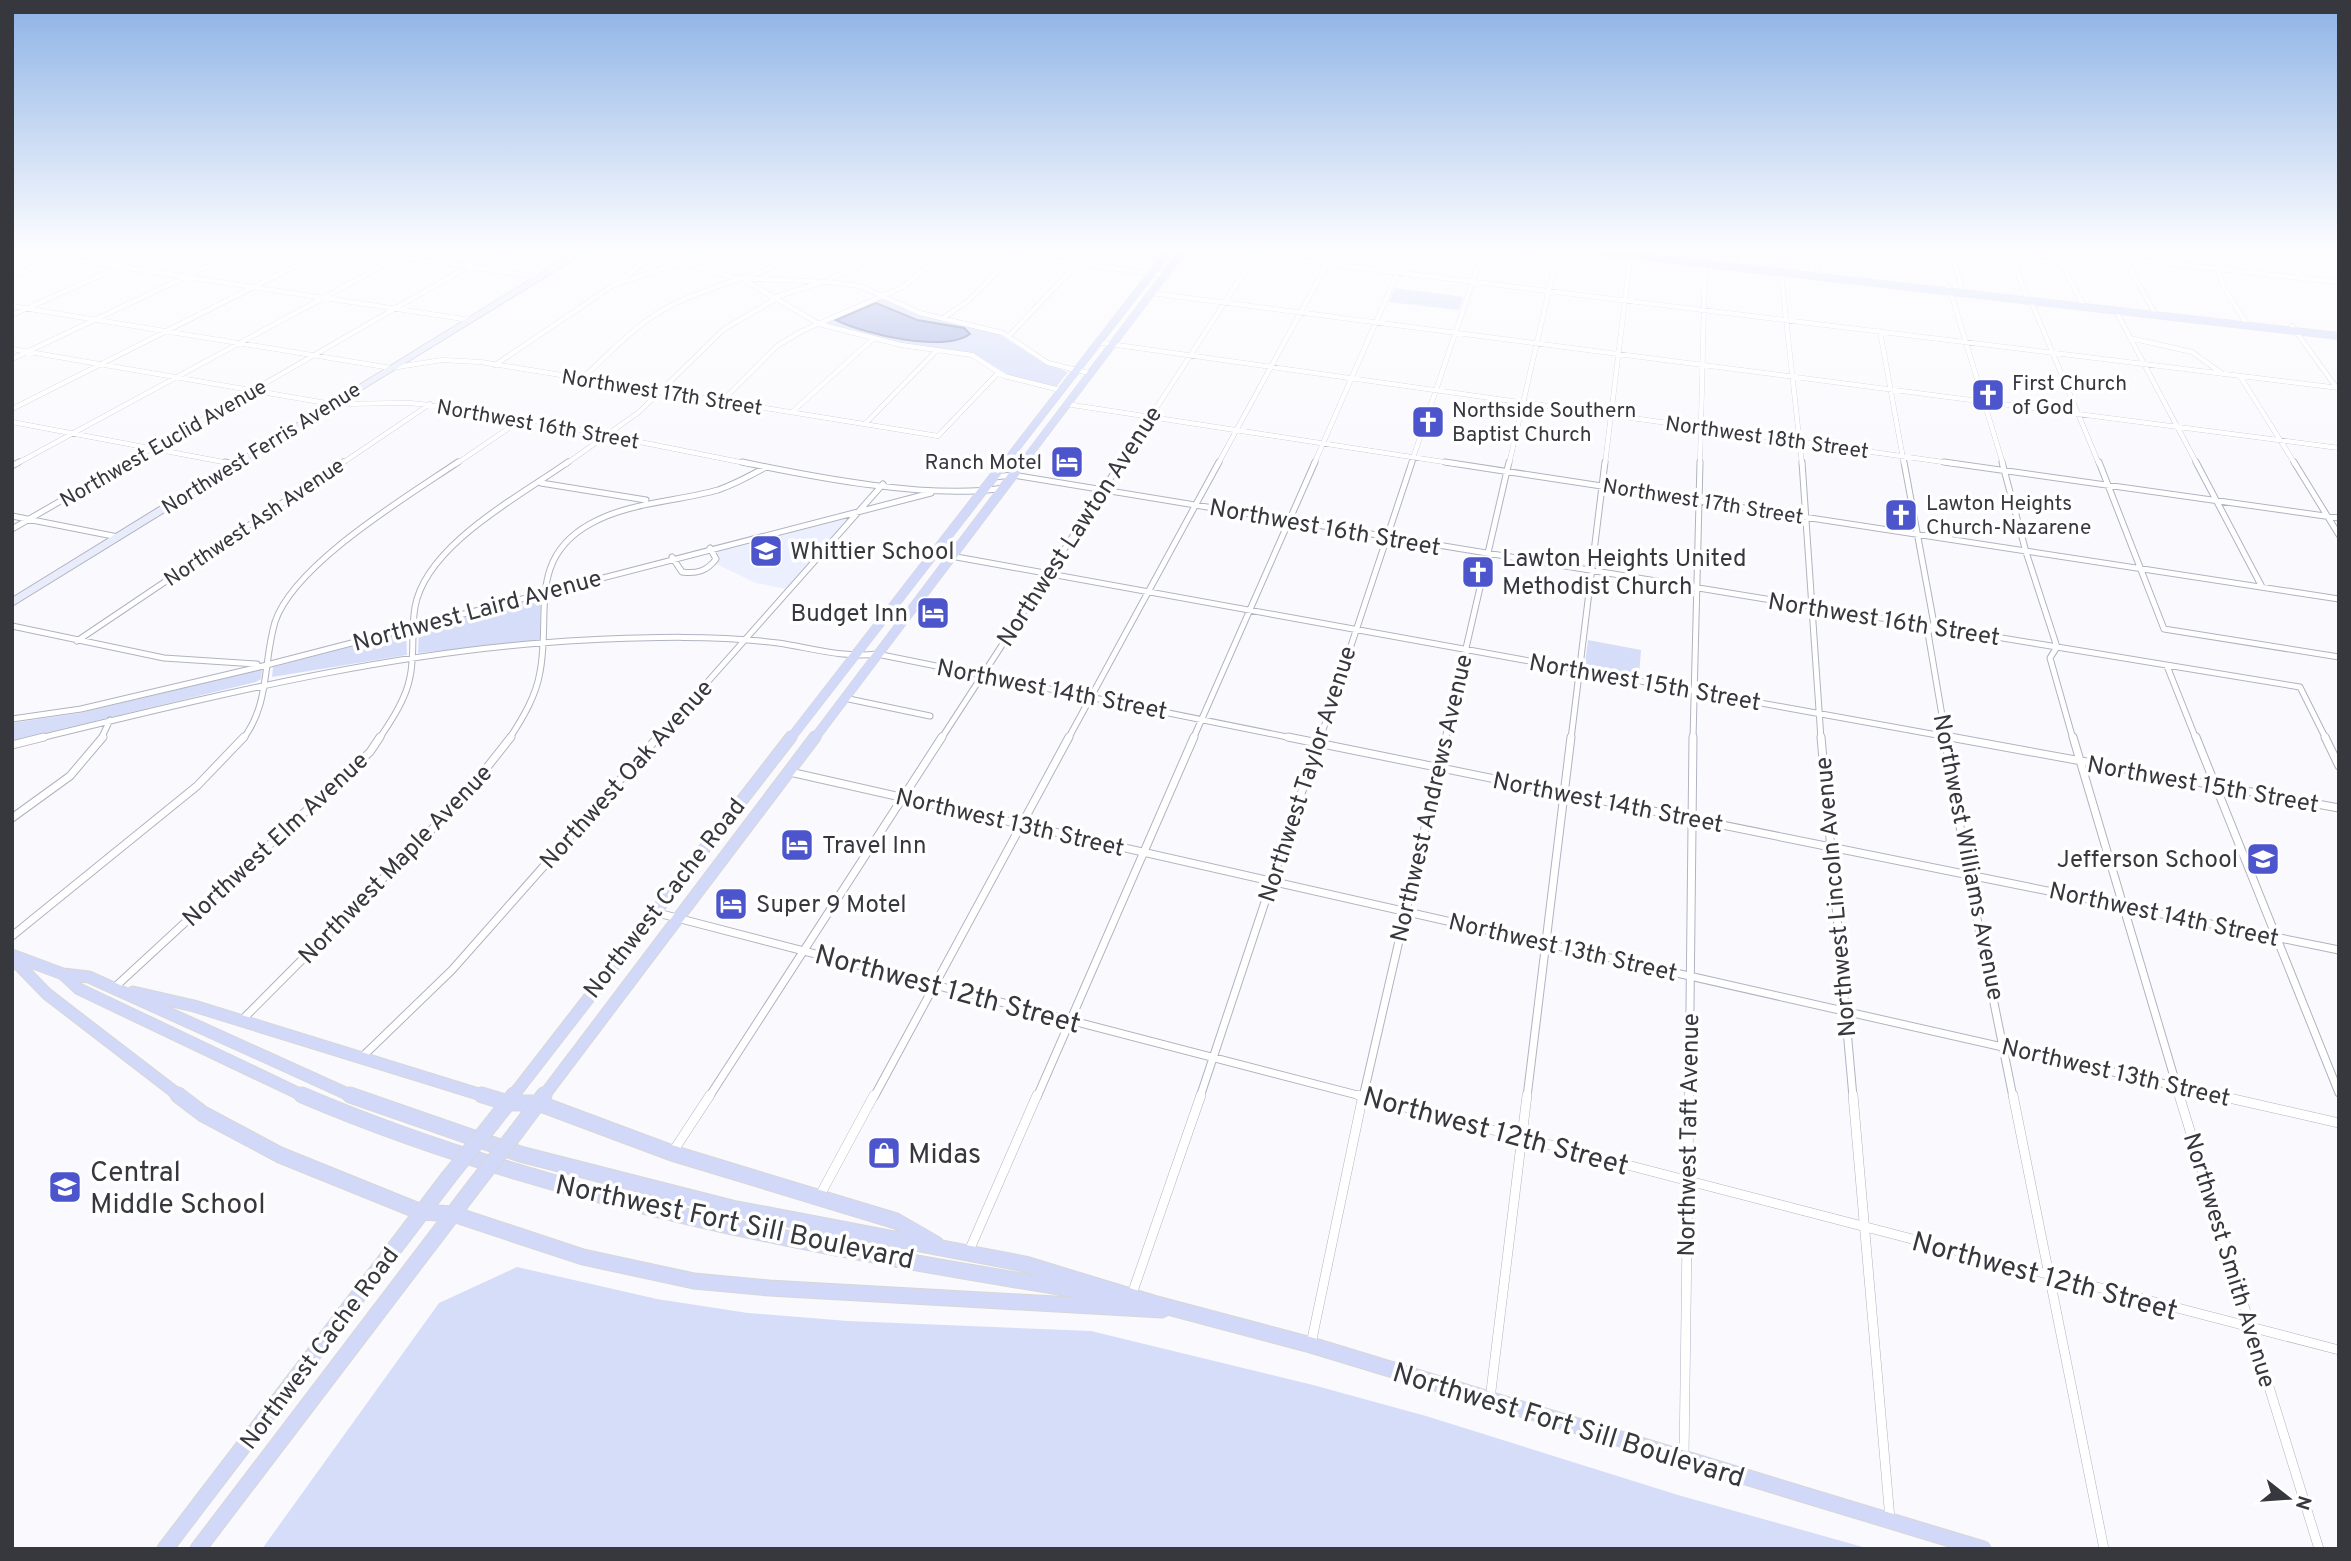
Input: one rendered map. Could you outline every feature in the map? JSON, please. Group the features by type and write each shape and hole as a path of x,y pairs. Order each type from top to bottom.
{"main road":[{"name":"Northwest Ferris Avenue","path":"12,602 465,324"},
{"name":"Northwest Cache Road","path":"165,1549 421,1212 1110,324"},
{"name":"Northwest Cache Road","path":"198,1549 1127,324"},
{"path":"2254,324 2339,334"},
{"path":"12,957 47,994 203,1114 280,1155 421,1212 453,1214 594,1259 694,1280 769,1288 1024,1300 1186,1312"},
{"name":"Northwest Fort Sill Boulevard","path":"12,957 64,974 89,977 372,1105 507,1150 706,1202 1025,1264 1153,1303 1311,1345 1983,1549"},
{"name":"Northwest Fort Sill Boulevard","path":"64,974 79,989 289,1090 432,1146 574,1189 728,1226 1153,1303"},
{"path":"113,988 194,1006 508,1103 538,1103 671,1153 896,1221 943,1248"}],"street":[{"path":"12,359 88,324"},
{"name":"Northwest 17th Street","path":"120,324 391,368 442,360 495,365 938,436 998,373"},
{"path":"12,409 180,324"},
{"path":"12,466 275,324"},
{"name":"Northwest Euclid Avenue","path":"12,529 369,324"},
{"path":"495,365 556,324"},
{"path":"581,379 640,324"},
{"name":"Northwest Elm Avenue","path":"113,988 370,751 402,700 410,678 413,627 420,590 439,560 462,537 639,412 656,390 680,370 712,335 731,324"},
{"path":"722,401 777,346 819,324 873,339 972,355 1012,379 1060,390"},
{"path":"972,324 1009,336 1045,361 1074,371 1090,373"},
{"path":"1009,336 1020,324"},
{"name":"Northwest Lawton Avenue","path":"671,1153 1211,324"},
{"path":"819,1197 1293,324"},
{"path":"968,1253 1375,324"},
{"path":"1391,324 2339,448"},
{"name":"Northwest Taylor Avenue","path":"1131,1296 1215,1058 1270,881 1459,324"},
{"name":"Northwest Andrews Avenue","path":"1311,1345 1363,1096 1540,324"},
{"path":"1490,1400 1520,1137 1622,324"},
{"name":"Northwest Taft Avenue","path":"1684,1460 1694,690 1703,324"},
{"name":"Northwest Lincoln Avenue","path":"1788,324 1811,569 1811,606 1830,845 1890,1521"},
{"path":"1820,324 2338,389"},
{"name":"Northwest Smith Avenue","path":"1960,324 2005,471 2026,552 2057,647 2050,658 2120,905 2319,1549"},
{"path":"2040,324 2080,414 2164,629 2339,657"},
{"path":"2123,324 2147,364 2262,587"},
{"path":"2294,329 2338,389"},
{"name":"Northwest Williams Avenue","path":"1880,331 1934,624 1928,633 1968,874 2104,1549"},
{"path":"2130,338 2197,353 2210,359 2223,373"},
{"path":"792,412 873,339"},
{"name":"Northwest 18th Street","path":"1096,342 2339,518"},
{"name":"Northwest 16th Street","path":"12,349 332,404 430,404 522,419 766,467 883,484 940,491 980,492 1003,488"},
{"path":"865,424 937,350"},
{"path":"2240,376 2339,535"},
{"name":"Northwest Ash Avenue","path":"77,640 430,404"},
{"name":"Northwest 17th Street","path":"1066,404 2339,598"},
{"path":"12,936 218,768 257,716 270,664 275,623 281,609 320,561 357,531 522,419"},
{"path":"12,422 235,464"},
{"path":"1002,464 1013,474"},
{"name":"Northwest Maple Avenue","path":"241,1021 482,776 526,711 537,687 545,643 547,571 565,543 596,521 650,501 725,489 766,467"},
{"path":"991,478 1013,474"},
{"name":"Northwest 16th Street","path":"1013,474 2300,687 2339,766"},
{"path":"541,483 650,501"},
{"name":"Northwest Oak Avenue","path":"362,1058 452,970 883,484"},
{"name":"Northwest Laird Avenue","path":"12,719 81,709 270,664 861,509 940,491"},
{"path":"980,492 991,503"},
{"path":"12,516 118,537"},
{"path":"672,558 682,572 700,573 716,559 710,548"},
{"name":"Northwest 15th Street","path":"951,556 2339,808"},
{"path":"12,626 182,663 270,664"},
{"name":"Northwest 14th Street","path":"12,745 266,682 412,657 545,643 631,639 745,640 852,657 877,654 2339,950"},
{"path":"2167,666 2339,1093"},
{"path":"844,698 930,716"},
{"path":"12,818 79,769 103,743 110,720"},
{"name":"Northwest 13th Street","path":"788,772 2339,1123"},
{"name":"Northwest 12th Street","path":"654,912 2339,1350"}],"shaded area":[{"path":"824,324 960,324 997,333 1043,363 1068,372 1056,387 1010,376 976,355 908,345"},
{"name":"Whittier School","path":"851,515 786,589 756,583 716,564 714,550"},
{"path":"541,596 540,641 418,653 419,629"},
{"path":"406,632 407,655 272,677 273,667"},
{"path":"1588,640 1641,650 1639,677 1588,668 1585,663"},
{"path":"262,670 261,679 256,682 12,741 12,723 80,713"},
{"path":"517,1267 657,1299 748,1313 848,1321 1091,1331 1313,1385 1426,1416 1678,1495 1870,1549 262,1549 439,1303"}],"water":[{"path":"846,324 940,324 964,328 970,334 942,342 923,342 884,336"}],"place":[{"name":"First Church of God","path":"1988,395"},
{"name":"Northside Southern Baptist Church","path":"1428,422"},
{"name":"Ranch Motel","path":"1067,462"},
{"name":"Lawton Heights Church-Nazarene","path":"1901,515"},
{"name":"Whittier School","path":"766,551"},
{"name":"Lawton Heights United Methodist Church","path":"1478,572"},
{"name":"Budget Inn","path":"933,613"},
{"name":"Travel Inn","path":"797,845"},
{"name":"Jefferson School","path":"2263,859"},
{"name":"Super 9 Motel","path":"731,904"},
{"name":"Midas","path":"884,1153"},
{"name":"Central Middle School","path":"65,1187"}]}
